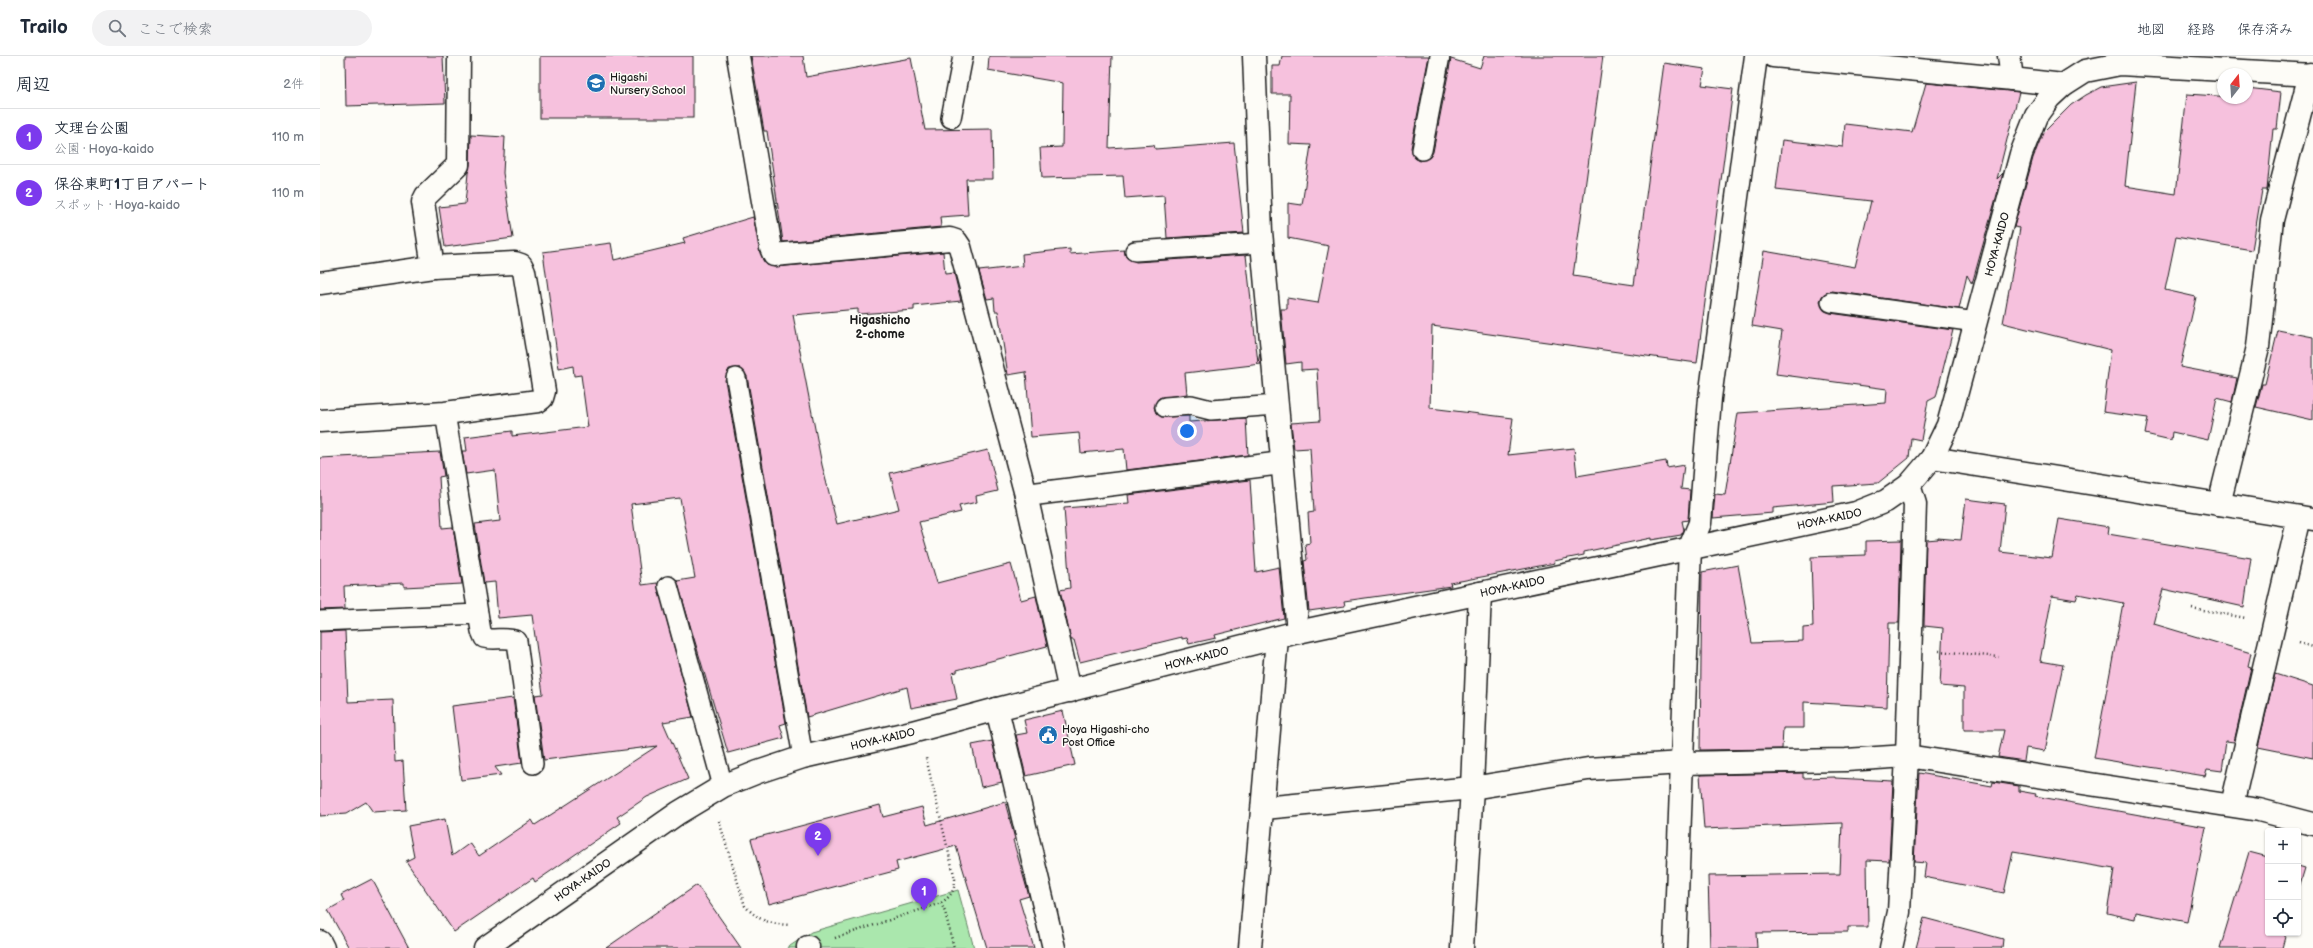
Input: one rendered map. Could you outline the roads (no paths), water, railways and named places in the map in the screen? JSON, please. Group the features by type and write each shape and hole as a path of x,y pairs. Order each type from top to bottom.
{"street":[{"path":"433,267 422,202 426,196 458,165 459,56"},
{"path":"738,56 771,248 774,255 950,239 956,241 960,247 1026,495 1070,691"},
{"path":"1250,948 1264,808 1288,635 1282,463 1262,243 1254,56"},
{"path":"1675,948 1690,547 1700,523 1710,398 1756,56"},
{"path":"1772,56 1814,58 2012,78 2062,85"},
{"path":"2009,56 2012,78"},
{"name":"HOYA-KAIDO","path":"485,948 678,814 723,786 803,757 912,732 1288,635 1690,547 1856,513 1886,502 1909,485 1932,458 1948,425 2021,154 2036,116 2049,98 2062,85 2085,71 2120,64 2191,62 2311,75"},
{"path":"2220,504 2258,347 2272,220 2311,75"},
{"path":"320,283 433,267 515,262 521,265 524,272 544,391 542,398 538,401 445,413 320,420"},
{"path":"1932,458 2306,518 2275,622 2232,805"},
{"path":"1026,495 1282,463"},
{"path":"1891,948 1900,912 1907,756 1915,504 1909,485"},
{"path":"1462,948 1472,788 1480,593"},
{"path":"997,709 1054,948"},
{"path":"1264,808 1472,788 1588,769 1682,763 1846,760 1907,756 2232,805 2260,810 2313,824"},
{"path":"320,942 323,948"}],"lane":[{"path":"951,118 963,56"},
{"path":"1422,150 1440,56"},
{"path":"1135,251 1262,243"},
{"path":"1831,302 1976,322"},
{"path":"736,378 803,757"},
{"path":"1165,406 1191,405 1211,410 1277,405"},
{"path":"445,413 478,614 484,638 490,640 511,638 517,641 533,764"},
{"path":"668,586 723,786"},
{"path":"320,621 478,614"}],"place":[{"name":"Higashi Nursery School","path":"596,83"},
{"name":"Hoya Higashi-cho Post Office","path":"1048,735"},
{"name":"保谷東町1丁目アパート","path":"818,856"},
{"name":"文理台公園","path":"924,911"}],"district":[{"name":"Higashicho 2-chome","path":"880,327"}]}
